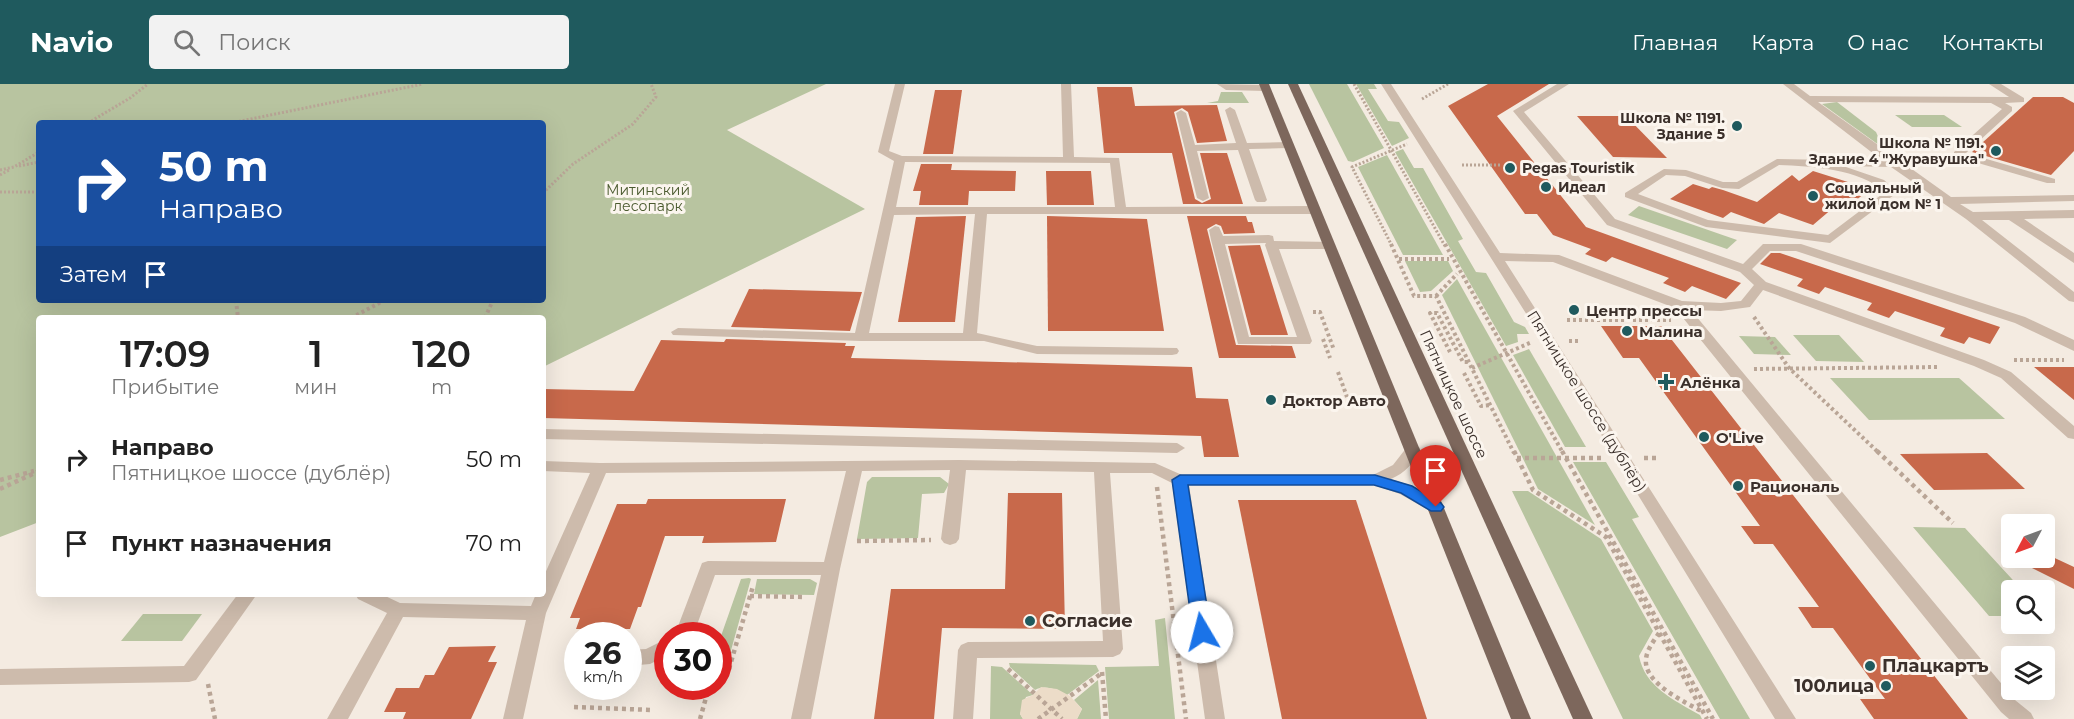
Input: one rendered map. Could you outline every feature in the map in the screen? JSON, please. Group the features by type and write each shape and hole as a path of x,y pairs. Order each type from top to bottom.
{"main road":[{"name":"Пятницкое шоссе","path":"1293,84 1583,719"},
{"path":"1264,86 1521,719"}],"street":[{"path":"900,84 884,152 900,159 1115,160 1121,211"},
{"path":"1066,84 1070,160"},
{"path":"1222,84 1226,87 1264,86"},
{"name":"Пятницкое шоссе (дублёр)","path":"1386,84 1786,719"},
{"path":"1564,84 1518,111 1611,222 1745,269 1761,285 1979,363 2006,375 2074,434"},
{"path":"1788,84 1894,164 1970,216 2074,298"},
{"path":"1808,99 2021,100 1994,84"},
{"path":"1993,100 2008,109 1958,153 2051,180"},
{"path":"1230,110 1261,200"},
{"path":"1181,113 1203,198"},
{"path":"1191,148 1288,145"},
{"path":"861,337 900,159"},
{"path":"1823,164 1872,179 1888,186 1892,192 1830,240 1706,223 1629,195 1664,172 1686,173 1722,185 1739,186 1777,162 1894,164"},
{"path":"1948,201 2074,198"},
{"path":"889,211 1314,210"},
{"path":"970,337 981,211"},
{"path":"1970,216 2074,214"},
{"path":"2012,216 2074,259"},
{"path":"1268,237 1305,341 1243,341 1216,235 1268,237 1327,245"},
{"path":"1745,269 1767,247 1797,247 2020,320 2074,347"},
{"path":"1497,257 1555,258 1680,305 1721,307 1745,303 1761,285"},
{"path":"1680,305 2000,697 2024,719"},
{"path":"678,332 861,337 984,337 1037,350 1172,351"},
{"path":"546,434 1177,448"},
{"path":"1375,480 1399,469 1413,451"},
{"path":"546,466 600,468 959,465 1155,468 1180,480 1375,480 1406,490 1436,507"},
{"path":"950,539 959,465"},
{"path":"801,719 831,568 855,466"},
{"path":"963,719 968,650 1113,649 1102,466"},
{"path":"546,592 600,468"},
{"path":"1180,480 1215,719"},
{"path":"689,622 708,568 831,568"},
{"path":"0,677 189,674 246,597"},
{"path":"370,597 398,610 537,613"},
{"path":"513,719 537,613 544,597"},
{"path":"337,719 398,610"}],"path":[{"path":"93,120 130,98 148,84"},
{"path":"246,120 423,84"},
{"path":"546,190 573,164 633,124 656,97 651,84"},
{"path":"1354,84 1713,719"},
{"path":"1422,99 1448,84"},
{"path":"1411,142 1352,167 1399,259 1414,296 1436,296 1457,274"},
{"path":"0,175 36,154"},
{"path":"0,170 36,163"},
{"path":"1462,165 1499,166"},
{"path":"0,192 36,192"},
{"path":"1399,259 1449,259"},
{"path":"1436,296 1533,490 1605,537 1707,719"},
{"path":"357,315 379,303"},
{"path":"1745,303 1789,368 1953,523"},
{"path":"1317,321 1313,312 1320,312 1334,350"},
{"path":"1450,352 1430,313 1437,313 1463,363 1470,362"},
{"path":"1566,321 1692,320"},
{"path":"1320,330 1330,358"},
{"path":"1472,368 1534,342"},
{"path":"1979,363 1991,360 2074,360"},
{"path":"1733,369 1942,367"},
{"path":"1338,372 1347,397"},
{"path":"1464,373 1481,405 1491,405"},
{"path":"1517,458 1606,458"},
{"path":"1155,468 1186,719"},
{"path":"0,480 36,471"},
{"path":"0,489 36,471"},
{"path":"851,541 950,539"},
{"path":"732,659 758,568"},
{"path":"750,596 816,598"},
{"path":"1659,633 1646,656 1646,666 1659,684 1703,713"},
{"path":"202,657 215,719"},
{"path":"1103,662 1106,719"},
{"path":"1004,665 1062,719"},
{"path":"1038,719 1102,673"},
{"path":"700,719 705,700"},
{"path":"574,707 652,710"}],"green space":[{"name":"Митинский лесопарк","path":"0,84 826,84 727,130 865,209 546,366 546,315 36,315 36,523 0,537"},
{"path":"1309,84 1347,84 1384,148 1353,162 1348,161"},
{"path":"1356,84 1374,84 1377,89 1368,89 1388,121 1399,122 1409,138 1392,146"},
{"path":"1221,92 1242,92 1249,103 1207,103 1218,101"},
{"path":"1837,102 1876,132 1883,148 1822,104"},
{"path":"1895,115 1944,115 1962,127 1912,127"},
{"path":"1403,149 1414,168 1423,168 1463,239 1458,241 1476,272 1486,273 1514,322 1525,327 1529,334 1517,334 1518,342 1506,346 1395,152"},
{"path":"1387,155 1443,255 1403,255 1358,167"},
{"path":"1639,206 1737,240 1727,249 1628,215"},
{"path":"1405,261 1448,261 1453,271 1431,291 1420,292"},
{"path":"1457,279 1595,525 1538,489 1442,295"},
{"path":"1793,335 1839,335 1864,362 1816,361"},
{"path":"1739,336 1775,337 1791,355 1754,354"},
{"path":"1529,349 1586,447 1565,447 1513,355"},
{"path":"1830,378 1959,378 2005,419 1869,420"},
{"path":"1573,462 1606,462 1639,517 1632,519 1750,719 1720,719"},
{"path":"872,477 940,477 949,484 944,493 922,494 918,538 857,539 867,482"},
{"path":"1512,491 1528,491 1601,539 1653,631 1639,656 1647,676 1662,691 1700,715 1702,719 1623,719"},
{"path":"1913,527 1965,528 2013,580 2001,580 2001,616 1989,616"},
{"path":"741,579 751,579 732,647 732,622 726,622"},
{"path":"757,579 810,579 817,583 814,595 754,594"},
{"path":"143,614 202,614 182,641 121,641"},
{"path":"1165,618 1175,719 1109,719 1105,667 1159,666 1155,620"},
{"path":"1009,663 1096,665 1099,671 1067,695 1047,688 1035,690 1010,667"},
{"path":"991,666 1002,667 1033,695 1026,697 1020,714 1023,719 990,719"},
{"path":"1098,680 1101,719 1077,719 1082,709 1074,700"}],"shaded area":[{"path":"1041,687 1057,689 1070,696 1082,709 1077,719 1023,719 1020,714 1022,700 1033,695"}],"building":[{"path":"1488,84 1549,84 1497,116 1586,227 1741,283 1726,299 1692,286 1685,292 1663,283 1669,278 1612,257 1606,262 1585,254 1591,249 1553,235 1537,214 1525,214 1448,106"},
{"path":"1097,87 1132,87 1135,106 1217,105 1227,141 1197,143 1188,112 1182,108 1174,112 1195,199 1202,203 1211,199 1200,153 1227,153 1243,204 1183,204 1172,153 1104,153"},
{"path":"935,90 962,90 953,154 923,154"},
{"path":"2033,97 2063,97 2074,103 2074,151 2051,175 1972,152"},
{"path":"1577,116 1626,116 1667,158 1613,157"},
{"path":"921,164 952,164 951,170 1016,171 1015,191 969,191 968,205 919,205 921,191 913,191"},
{"path":"1046,171 1091,171 1094,205 1047,205"},
{"name":"Социальный жилой дом № 1","path":"1813,171 1870,189 1850,205 1840,202 1813,225 1779,213 1764,224 1731,212 1723,218 1670,199 1693,184 1723,190 1757,202 1792,175 1799,181"},
{"path":"966,216 955,322 898,322 916,217"},
{"path":"1047,216 1147,219 1164,331 1048,331"},
{"path":"1187,216 1246,216 1248,222 1252,222 1255,233 1224,234 1221,226 1216,224 1207,229 1236,345 1292,346 1296,358 1219,358"},
{"path":"1260,245 1288,335 1251,335 1228,246"},
{"path":"1771,253 1780,253 2000,327 1990,344 1969,337 1964,344 1940,336 1945,328 1895,311 1889,318 1867,310 1872,303 1825,287 1819,294 1797,286 1803,279 1760,264"},
{"path":"749,289 862,292 850,331 731,327"},
{"path":"1601,326 1661,326 1968,719 1874,719 1860,699 1885,699 1833,628 1812,628 1798,607 1819,607 1773,544 1754,544 1741,526 1760,526 1639,358 1623,358"},
{"path":"726,339 846,343 845,346 855,346 851,358 1192,367 1196,398 1228,399 1239,457 1204,457 1201,436 546,418 546,389 634,391 661,340 724,342"},
{"path":"2034,367 2074,367 2074,400"},
{"path":"1987,453 2025,489 1934,490 1900,454"},
{"path":"1008,493 1062,493 1065,629 942,628 934,719 874,719 891,589 1005,589"},
{"path":"648,499 786,499 776,542 702,543 704,536 665,536 641,607 638,607 633,622 579,622 580,618 570,618 617,504 646,504"},
{"path":"1238,500 1356,500 1427,719 1282,719"},
{"path":"2055,558 2074,567 2074,589 2032,568 2055,568"},
{"path":"496,646 488,662 497,662 471,719 403,719 406,712 384,712 396,688 419,688 425,675 434,675 449,647"}],"place":[{"name":"Школа № 1191. Здание 5","path":"1737,126"},
{"name":"Школа № 1191. Здание 4 \"Журавушка\"","path":"1996,151"},
{"name":"Pegas Touristik","path":"1510,168"},
{"name":"Идеал","path":"1546,187"},
{"name":"Социальный жилой дом № 1","path":"1813,196"},
{"name":"Центр прессы","path":"1574,310"},
{"name":"Малина","path":"1627,331"},
{"name":"Алёнка","path":"1666,382"},
{"name":"Доктор Авто","path":"1271,400"},
{"name":"O'Live","path":"1704,437"},
{"name":"Рациональ","path":"1738,486"},
{"name":"Согласие","path":"1030,621"},
{"name":"Плацкартъ","path":"1870,666"},
{"name":"100лица","path":"1886,686"}],"route":[{"path":"1202,632 1180,480 1375,480 1394,484 1436,507"}]}
